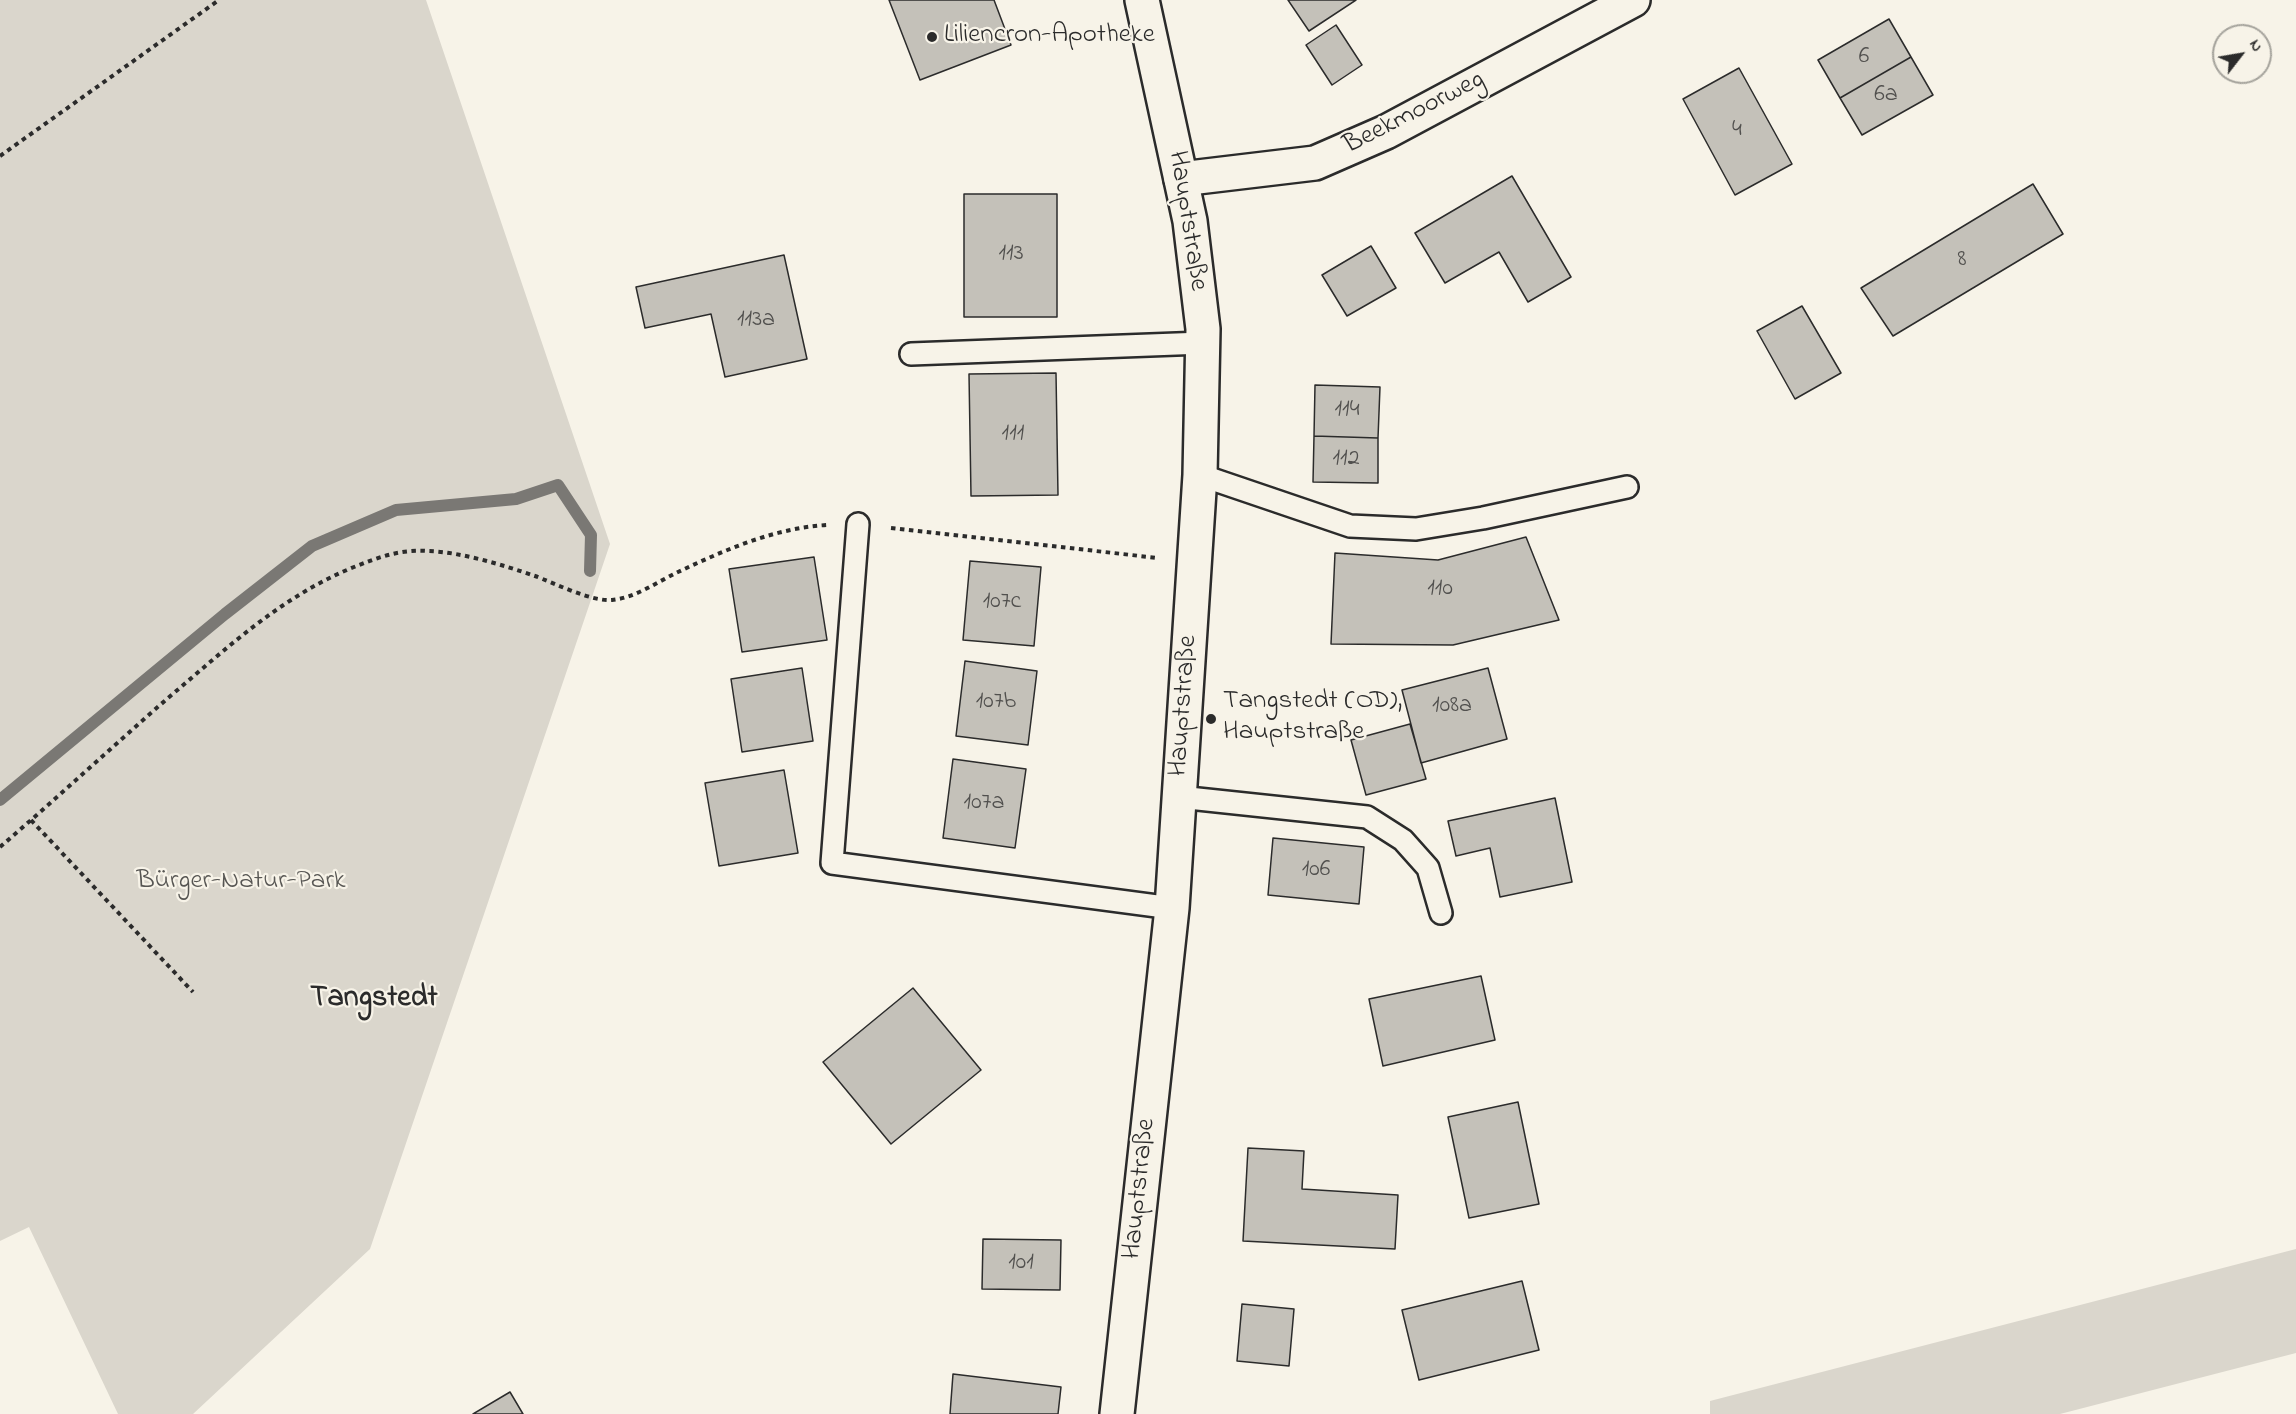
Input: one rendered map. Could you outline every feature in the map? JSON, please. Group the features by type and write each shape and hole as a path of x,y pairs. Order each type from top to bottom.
{"street":[{"name":"Hauptstraße","path":"1117,1414 1172,908 1200,475 1203,343 1190,221 1142,0"},
{"name":"Beekmoorweg","path":"1181,179 1315,163 1386,132 1633,0"}],"lane":[{"path":"911,354 1203,343"},
{"path":"1200,475 1350,526 1416,529 1483,518 1627,487"},
{"path":"858,524 832,863 1172,908"},
{"path":"1179,797 1367,817 1403,840 1428,868 1441,913"}],"path":[{"path":"0,156 219,0"},
{"path":"0,847 136,726 279,606 325,579 385,554 428,551 473,559 610,601 635,594 715,555 768,535 812,526 858,524 1194,562"},
{"path":"31,820 193,992"}],"green space":[{"name":"Bürger-Natur-Park","path":"0,0 426,0 610,544 370,1249 193,1414 118,1414 29,1227 0,1241"},
{"path":"2296,1249 2296,1353 2060,1414 1710,1414 1710,1401"}],"building":[{"path":"889,0 994,0 1011,45 920,80"},
{"path":"1288,0 1356,0 1309,31"},
{"path":"1889,19 1911,57 1840,98 1818,60"},
{"path":"1336,25 1362,65 1332,85 1306,45"},
{"path":"1911,57 1933,95 1862,135 1840,98"},
{"path":"1739,68 1792,164 1735,195 1683,99"},
{"path":"1512,176 1571,277 1528,302 1499,252 1445,283 1415,233"},
{"path":"2033,184 2063,234 1893,336 1861,288"},
{"path":"964,194 1057,194 1057,317 964,317"},
{"path":"1371,246 1396,288 1347,316 1322,275"},
{"path":"784,255 807,359 725,377 711,314 645,328 636,287"},
{"path":"1802,306 1841,373 1795,399 1757,331"},
{"path":"1056,373 1058,495 971,496 969,374"},
{"path":"1315,385 1380,387 1378,438 1314,436"},
{"path":"1314,436 1378,438 1378,483 1313,482"},
{"path":"1526,537 1559,620 1453,645 1331,644 1335,553 1438,560"},
{"path":"814,557 827,640 742,652 729,569"},
{"path":"970,561 1041,567 1034,646 963,640"},
{"path":"965,661 1037,671 1028,745 956,736"},
{"path":"802,668 813,741 742,752 731,679"},
{"path":"1488,668 1507,739 1421,763 1402,690"},
{"path":"1410,724 1426,779 1366,795 1351,740"},
{"path":"953,759 1026,769 1015,848 943,838"},
{"path":"784,770 798,853 719,866 705,783"},
{"path":"1555,798 1572,882 1500,897 1490,848 1456,856 1448,821"},
{"path":"1273,838 1364,847 1359,904 1268,895"},
{"path":"1481,976 1495,1040 1383,1066 1369,999"},
{"path":"913,988 981,1070 891,1144 823,1062"},
{"path":"1518,1102 1539,1204 1469,1218 1448,1117"},
{"path":"1248,1148 1304,1151 1302,1189 1398,1195 1395,1249 1243,1241"},
{"path":"983,1239 1061,1240 1060,1290 982,1289"},
{"path":"1522,1281 1539,1350 1419,1380 1402,1310"},
{"path":"1242,1304 1294,1309 1289,1366 1237,1361"},
{"path":"953,1374 1061,1387 1058,1414 950,1414"},
{"path":"510,1392 523,1414 473,1414"}],"waterway":[{"path":"0,800 225,614 312,546 396,510 516,499 558,485 591,535 590,571"}],"place":[{"name":"Liliencron-Apotheke","path":"932,37"},
{"name":"Tangstedt (OD), Hauptstraße","path":"1211,719"}],"district":[{"name":"Tangstedt","path":"374,1000"}]}
